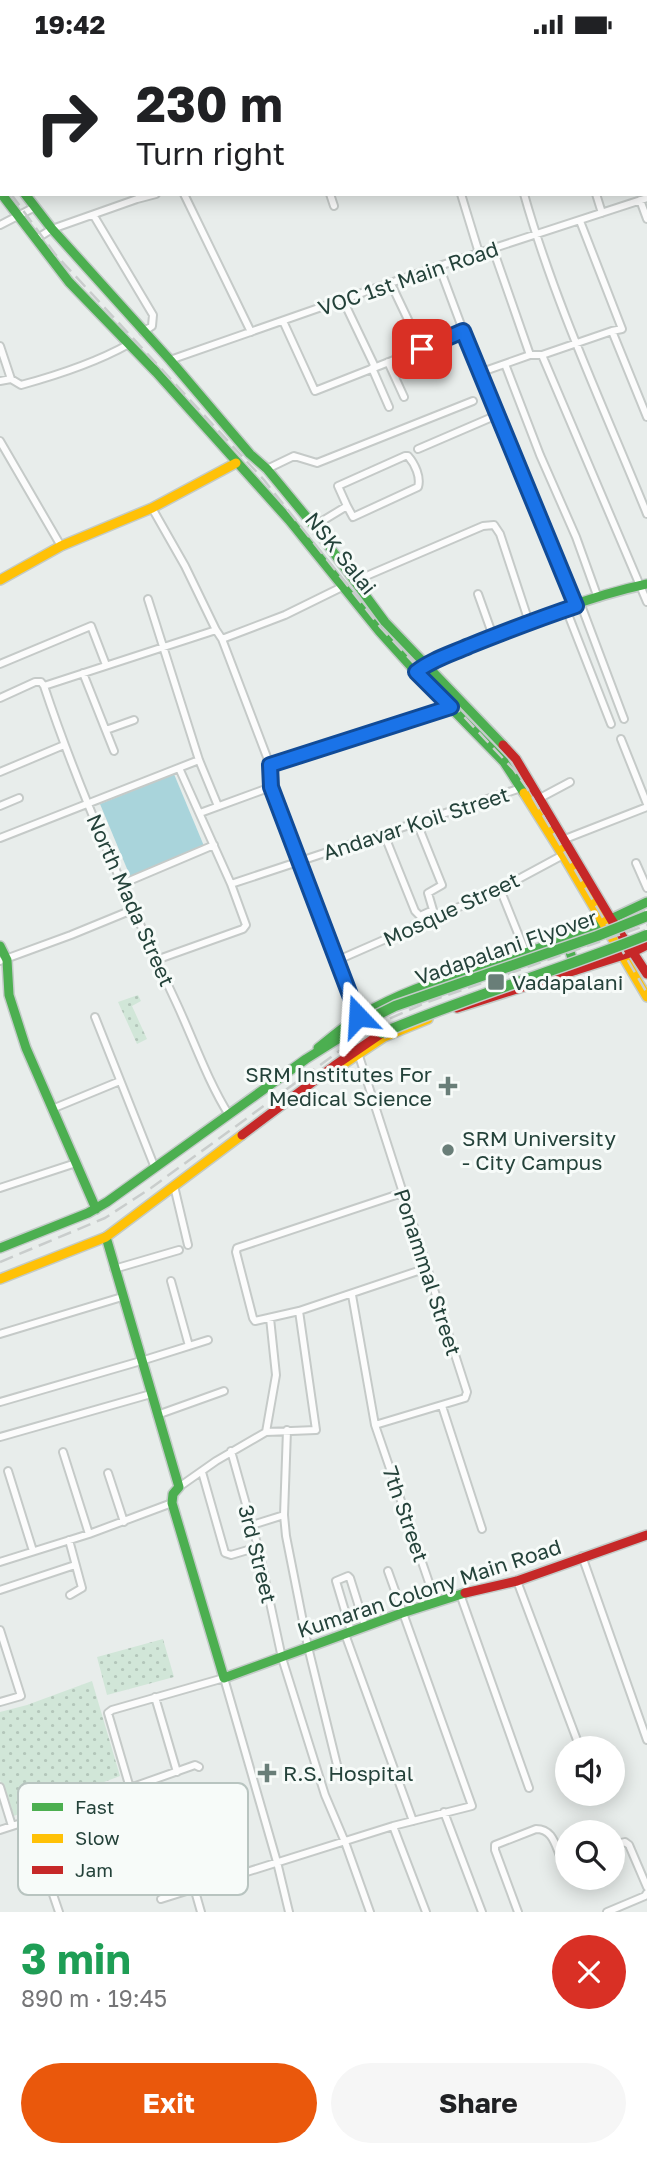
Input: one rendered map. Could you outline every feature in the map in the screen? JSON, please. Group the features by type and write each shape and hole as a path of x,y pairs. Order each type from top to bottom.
{"main road":[{"path":"276,49 282,49"},
{"name":"NSK Salai","path":"5,196 69,282 156,372 289,520 416,672 504,762 606,921 621,956 647,997"},
{"path":"27,196 52,229 250,454 267,469 314,526 385,622 516,759 565,839 606,921 647,974"},
{"path":"0,580 61,546 152,508 236,463"},
{"path":"265,494 279,484"},
{"path":"416,672 426,664 529,622 618,590 643,585"},
{"path":"0,1248 96,1209 306,1059 332,1034 358,1016 423,986 566,938 647,902"},
{"name":"Vadapalani Flyover","path":"306,1059 321,1052 352,1028 395,1006 597,936 647,915"},
{"name":"Vadapalani Flyover","path":"319,1078 382,1033 427,1013 611,950 647,935"},
{"path":"566,938 577,971"},
{"path":"0,1279 106,1237 319,1078 359,1056 384,1037 441,1013 633,953 647,945"},
{"path":"0,946 4,996 96,1209"},
{"path":"106,1237 179,1487 173,1494 172,1503 224,1678"},
{"name":"Kumaran Colony Main Road","path":"224,1678 402,1612 460,1594 517,1581 582,1556 647,1536"}],"street":[{"path":"185,196 251,332"},
{"path":"331,196 334,206"},
{"path":"462,196 479,253"},
{"path":"525,196 536,235 577,343 647,514"},
{"path":"597,196 602,213"},
{"path":"36,239 52,229 94,216 135,197"},
{"path":"644,199 647,219"},
{"name":"VOC 1st Main Road","path":"170,360 439,266 644,199"},
{"path":"0,225 36,207"},
{"path":"94,216 153,315 152,326 143,332"},
{"path":"479,373 530,355 542,355 622,329 580,221"},
{"path":"493,249 530,355"},
{"path":"439,266 479,373 574,607 624,719"},
{"path":"391,284 422,349"},
{"path":"343,300 389,407"},
{"path":"283,321 315,391 463,331"},
{"path":"612,331 647,417"},
{"path":"0,381 10,379 21,385 37,381 113,353 129,344"},
{"path":"0,346 10,379"},
{"path":"542,355 643,585 647,602"},
{"path":"388,362 404,397"},
{"path":"505,364 598,598"},
{"path":"267,469 294,456 317,463 473,401"},
{"path":"418,449 497,415"},
{"path":"0,441 61,546"},
{"path":"405,456 412,460 418,475 418,487 352,517 347,506 338,486 405,456"},
{"path":"314,526 347,506"},
{"path":"152,508 222,639 270,765 271,787 358,1016"},
{"path":"356,583 364,577 491,524 500,534 529,622"},
{"path":"222,639 285,615 344,586"},
{"path":"478,593 493,636"},
{"path":"148,599 199,760 218,806"},
{"path":"574,607 611,724"},
{"path":"0,664 91,626 106,664"},
{"path":"0,698 35,682 42,684 83,673 216,630"},
{"path":"83,673 114,751"},
{"name":"North Mada Street","path":"42,684 64,745 132,909 229,1115"},
{"path":"270,765 451,707"},
{"path":"106,730 134,720"},
{"path":"565,839 647,806 621,739"},
{"path":"0,772 64,745"},
{"path":"0,838 199,760"},
{"path":"156,960 243,929 246,925 231,884 179,768"},
{"path":"540,798 570,782"},
{"path":"200,813 271,787"},
{"name":"Andavar Koil Street","path":"231,884 521,788"},
{"path":"0,806 19,798"},
{"path":"384,834 415,911 421,916 433,910 428,893 442,885 417,823"},
{"path":"122,884 214,845"},
{"name":"Mosque Street","path":"338,960 500,889 563,855"},
{"path":"636,863 647,888"},
{"path":"500,889 525,951"},
{"path":"3,960 132,909"},
{"path":"94,1017 155,1169"},
{"name":"Ponammal Street","path":"359,1056 467,1392 465,1398 375,1425"},
{"path":"52,1109 120,1081"},
{"path":"0,1188 76,1163"},
{"path":"174,1186 188,1245"},
{"path":"402,1193 237,1248 255,1321 352,1295 427,1268"},
{"path":"114,1269 179,1250"},
{"path":"171,1281 189,1346"},
{"name":"7th Street","path":"352,1295 375,1425 436,1602"},
{"path":"0,1334 122,1297"},
{"path":"179,1487 231,1451 266,1432 316,1430 299,1311"},
{"path":"266,1432 276,1375 270,1318"},
{"path":"0,1402 208,1340"},
{"path":"157,1415 224,1391"},
{"path":"0,1437 151,1394"},
{"path":"442,1406 482,1529"},
{"path":"287,1430 284,1515 308,1647 337,1765"},
{"name":"3rd Street","path":"231,1451 258,1547 282,1658 325,1795 370,1912"},
{"path":"63,1452 89,1534"},
{"path":"8,1471 33,1551"},
{"path":"202,1472 225,1553 231,1555 258,1547"},
{"path":"108,1473 124,1522"},
{"path":"0,1562 124,1522 172,1503"},
{"path":"252,1525 284,1515"},
{"path":"69,1540 82,1588 70,1595"},
{"path":"582,1556 647,1740"},
{"path":"0,1590 75,1565"},
{"path":"248,1871 393,1826 472,1805 388,1571"},
{"path":"365,1626 350,1578 348,1576 338,1579 336,1581 348,1632 413,1821"},
{"path":"517,1581 575,1736"},
{"path":"460,1594 529,1788"},
{"path":"0,1630 20,1696 0,1702"},
{"path":"129,1783 108,1713 224,1678 289,1912"},
{"path":"155,1697 177,1772"},
{"path":"145,1783 195,1765 199,1767"},
{"path":"0,1787 12,1826"},
{"path":"444,1812 482,1912"},
{"path":"0,1830 18,1824"},
{"path":"393,1826 426,1912"},
{"path":"517,1912 495,1845 536,1829 542,1829 552,1836 555,1843"},
{"path":"625,1842 629,1845 647,1887"},
{"path":"607,1912 647,1893"},
{"path":"53,1895 59,1912"},
{"path":"161,1899 173,1895"},
{"path":"196,1895 201,1912"}],"green space":[{"path":"138,995 141,1001 132,1006 147,1039 137,1044 118,1002"},
{"path":"163,1639 174,1677 107,1695 97,1657"},
{"path":"92,1681 120,1776 101,1783 18,1783 18,1814 11,1817 0,1780 0,1712"}],"water":[{"path":"174,774 204,846 130,876 100,804"}],"railway":[{"path":"12,196 55,254 264,480 381,628 514,770 647,993"},
{"path":"0,1262 105,1218 151,1188 375,1025 425,1003 647,925"}],"traffic: fast":[{"path":"3,196 69,282 156,372 289,520 379,631 504,762 524,793"},
{"path":"27,196 52,229 250,454 267,469 314,526 385,622 503,745"},
{"path":"416,672 426,664 535,619 591,599 647,584"},
{"path":"318,1048 359,1017 393,998 549,945 647,902"},
{"path":"373,1017 395,1006 647,916"},
{"path":"382,1033 647,935"},
{"path":"566,940 576,970"},
{"path":"0,946 7,960 9,995 26,1048 96,1209"},
{"path":"0,1248 88,1213 107,1202 306,1059 373,1017"},
{"path":"106,1237 179,1487 173,1494 172,1503 224,1678 465,1593"}],"traffic: slow":[{"path":"0,580 61,546 152,508 236,463"},
{"path":"524,793 647,997"},
{"path":"345,1063 384,1037 428,1019"},
{"path":"0,1279 106,1237 242,1135"}],"traffic: jam":[{"path":"503,745 516,759 611,919 647,974"},
{"path":"457,1008 633,952 647,945"},
{"path":"242,1135 382,1033"},
{"path":"465,1593 517,1581 647,1535"}],"place":[{"name":"Vadapalani","path":"496,982"},
{"name":"SRM Institutes For Medical Science","path":"448,1086"},
{"name":"SRM University - City Campus","path":"448,1150"},
{"name":"R.S. Hospital","path":"267,1773"}],"route":[{"path":"358,1016 271,787 270,765 451,707 416,672 426,664 576,606 463,331 422,349"}]}
